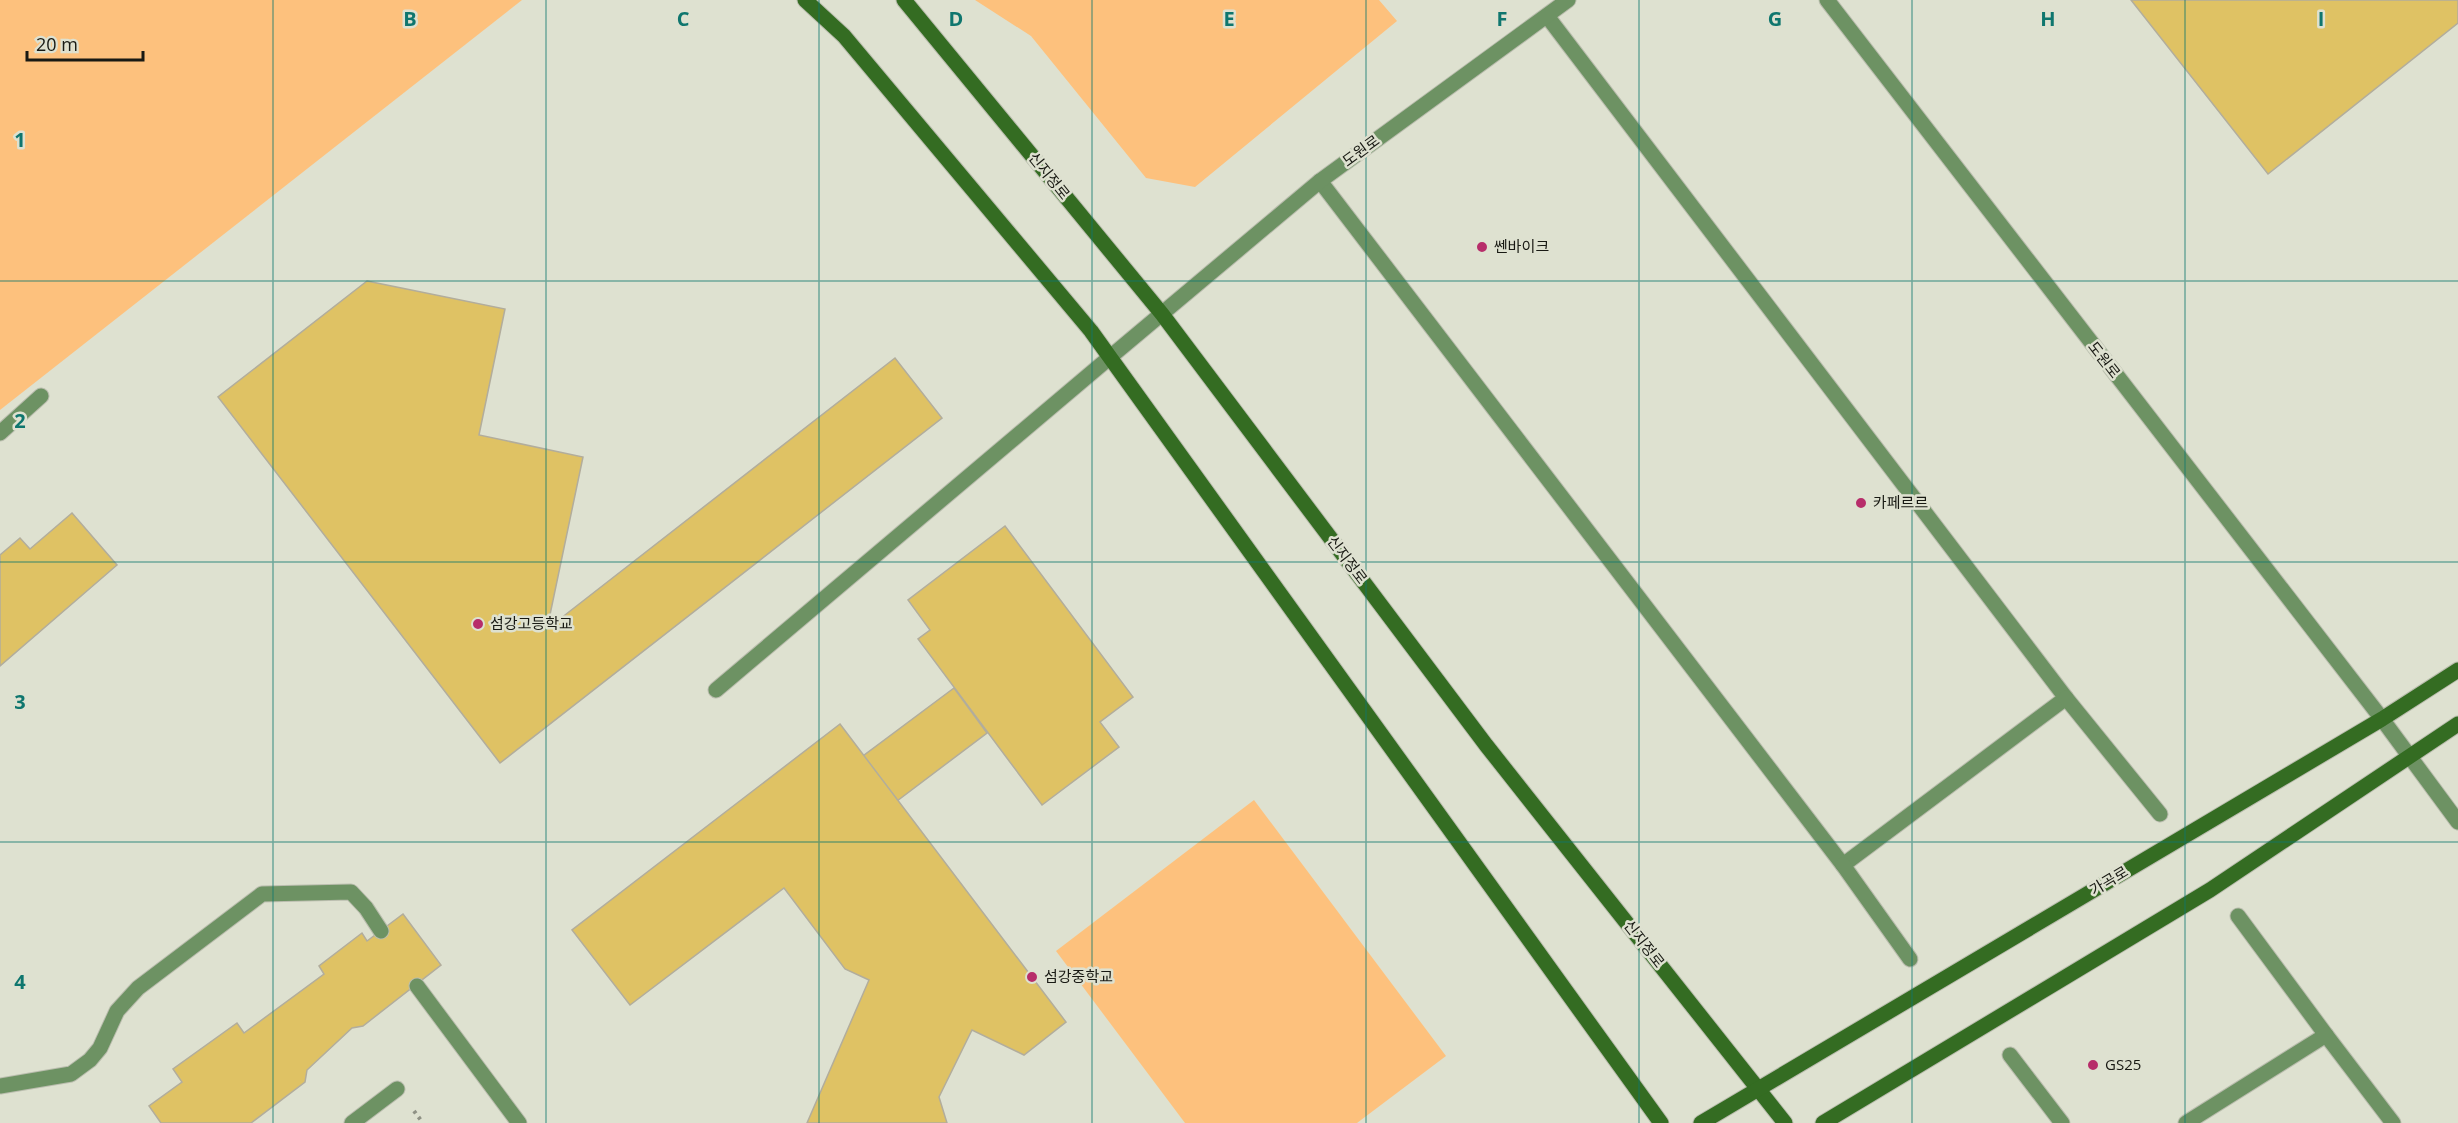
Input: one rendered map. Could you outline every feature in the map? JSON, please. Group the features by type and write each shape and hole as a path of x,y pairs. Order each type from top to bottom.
{"street":[{"path":"805,0 844,36 1091,331 1661,1123"},
{"name":"신지정로","path":"904,0 1162,314 1486,745 1785,1123"},
{"name":"도원로","path":"716,690 1320,181 1568,0"},
{"name":"도원로","path":"1827,0 2409,757"},
{"path":"1547,16 2066,698 2160,814"},
{"path":"1320,181 1844,865 1910,958"},
{"path":"0,434 41,396"},
{"name":"가곡로","path":"1701,1123 2382,719 2458,670"},
{"path":"1844,865 2066,698"},
{"path":"1823,1123 2210,890 2458,724"},
{"path":"2409,757 2458,822"},
{"path":"0,1086 71,1074 90,1060 100,1048 117,1011 138,988 262,894 351,892 366,908 381,931"},
{"path":"2238,916 2393,1123"},
{"path":"417,986 519,1123"},
{"path":"2186,1123 2326,1035"},
{"path":"2010,1055 2062,1123"},
{"path":"352,1123 397,1089"}],"shaded area":[{"path":"0,0 522,0 0,410"},
{"path":"975,0 1379,0 1397,21 1195,187 1146,178 1031,36"},
{"path":"1254,800 1446,1056 1357,1123 1185,1123 1056,951"}],"building":[{"path":"2131,0 2458,0 2458,23 2268,174"},
{"path":"367,281 505,309 479,435 583,457 547,629 895,358 942,418 500,763 218,397"},
{"path":"72,513 117,565 0,666 0,555 20,538 30,549"},
{"path":"1005,526 1133,697 1100,722 1119,747 1042,805 918,639 930,630 908,600"},
{"path":"954,688 987,733 897,801 863,756"},
{"path":"840,724 1066,1022 1024,1055 972,1030 939,1097 947,1123 807,1123 869,980 845,969 784,888 630,1005 572,930"},
{"path":"403,914 441,965 363,1026 352,1028 307,1070 305,1082 251,1123 161,1123 149,1106 182,1082 173,1069 237,1023 244,1033 324,974 319,966 362,933 367,941"}],"place":[{"name":"쎈바이크","path":"1482,247"},
{"name":"카페르르","path":"1861,503"},
{"name":"섬강고등학교","path":"478,624"},
{"name":"섬강중학교","path":"1032,977"},
{"name":"GS25","path":"2093,1065"}]}
